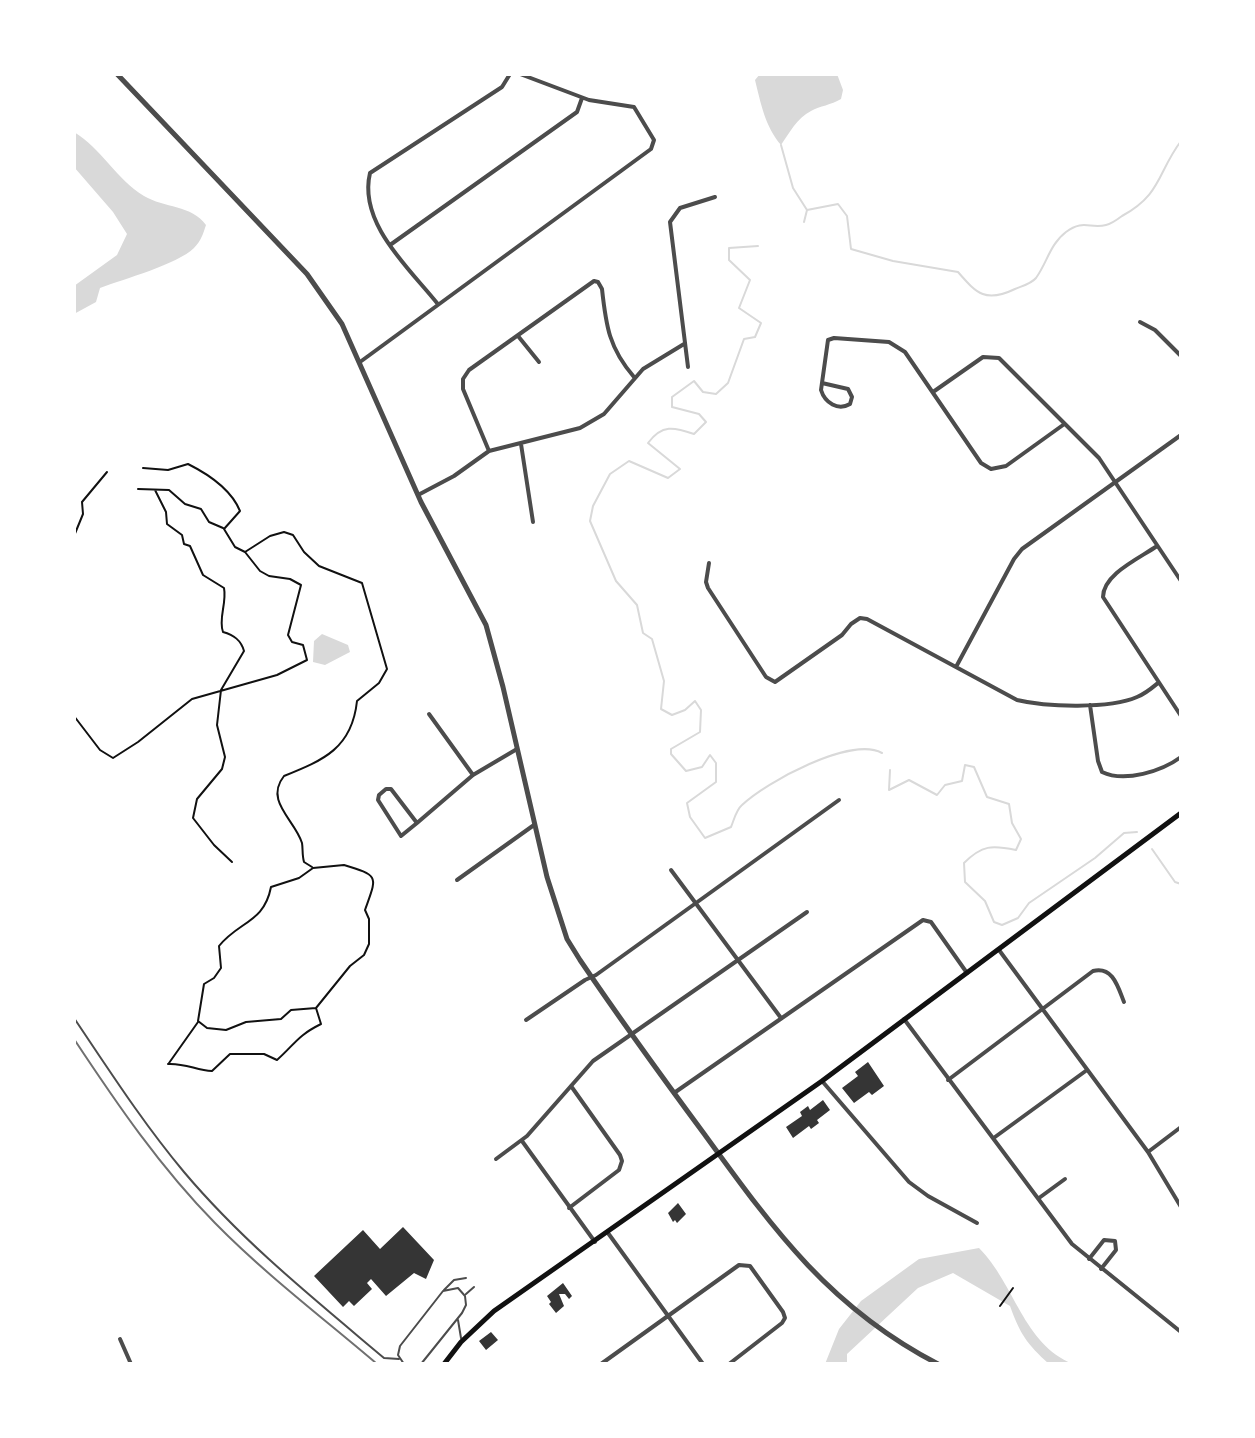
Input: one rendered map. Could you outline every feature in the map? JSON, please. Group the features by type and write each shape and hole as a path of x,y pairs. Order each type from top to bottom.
{"main road":[{"path":"444,1364 461,1342 494,1311 822,1081 1181,813"}],"street":[{"path":"117,74 307,274 336,314 418,495 486,625 534,825 564,931 591,977 787,1244 817,1277 852,1308 938,1364"},
{"path":"437,304 374,221 368,182 370,173 502,87 510,74"},
{"path":"360,362 651,149 654,140 634,107 582,98 520,74"},
{"path":"390,245 577,112 582,98"},
{"path":"688,367 670,222 680,208 715,197"},
{"path":"489,451 463,389 463,379 469,370 594,281 602,289 610,342 634,377"},
{"path":"1140,322 1155,330 1181,356"},
{"path":"518,336 539,362"},
{"path":"822,383 848,389 852,397 850,404 841,407 824,399 821,390 828,340 889,342 905,352 981,463 991,469 1006,466 1063,425"},
{"path":"418,495 454,476 489,451 580,428 604,414 634,377 684,344"},
{"path":"933,392 977,361 994,356 1005,364 1099,458 1181,581"},
{"path":"956,667 1022,549 1181,435"},
{"path":"521,444 533,522"},
{"path":"1157,546 1110,579 1103,591 1104,602 1181,716"},
{"path":"709,563 708,588 770,680 775,682 842,635 860,618 1017,700 1038,705 1090,705 1132,699 1158,683"},
{"path":"1090,705 1102,772 1116,776 1159,770 1181,757"},
{"path":"429,714 473,775"},
{"path":"417,823 391,789 379,795 378,800 401,836 417,823 473,775 518,749"},
{"path":"526,1020 696,905 839,800"},
{"path":"457,880 534,825"},
{"path":"671,870 781,1018"},
{"path":"496,1159 522,1141 593,1061 807,912"},
{"path":"674,1093 923,920 931,922 967,973"},
{"path":"999,950 1148,1152 1181,1207"},
{"path":"948,1080 1087,974 1101,969 1109,973 1124,1002"},
{"path":"904,1019 1072,1244 1181,1332"},
{"path":"994,1138 1087,1070"},
{"path":"822,1081 909,1182 977,1223"},
{"path":"569,1208 619,1170 622,1161 571,1086"},
{"path":"1148,1152 1181,1127"},
{"path":"522,1141 595,1242"},
{"path":"1039,1198 1065,1179"},
{"path":"608,1233 703,1364"},
{"path":"1089,1259 1104,1240 1115,1241 1116,1250 1101,1269"},
{"path":"601,1364 739,1265 750,1266 785,1318 729,1364"},
{"path":"120,1339 131,1364"}],"lane":[{"path":"74,1018 154,1135 232,1225 384,1358 399,1359 404,1364"},
{"path":"399,1359 400,1346 443,1291 454,1280 466,1278"},
{"path":"421,1364 466,1305 465,1296 455,1287 443,1291"},
{"path":"465,1296 474,1287"},
{"path":"458,1319 461,1342"}],"path":[{"path":"143,468 168,470 188,464 213,478 235,499 240,511 224,529"},
{"path":"74,536 83,514 82,502 107,472"},
{"path":"74,716 100,750 113,758 192,699 277,675 307,660 303,645 292,642 288,635 301,585 260,571 245,552 235,547 224,529 209,522 201,509 185,504 169,490 138,489"},
{"path":"155,490 166,512 167,524 182,535 184,544 190,546 203,575 224,588 220,626 223,632 241,642 244,651 221,690 217,725 225,757 222,769 197,799 193,818 232,862"},
{"path":"245,552 270,536 284,532 293,535 304,552 319,566 362,583 387,669 379,683 357,701 349,733 334,752 284,776 279,783 278,803 301,841 304,862 313,868"},
{"path":"198,1021 207,1028 226,1030 246,1022 281,1019 291,1010 316,1008 350,966 364,955 369,944 369,919 365,910 375,887 373,879 364,870 344,865 313,868 299,878 271,887 269,897 256,918 226,936 219,946 221,968 214,978 204,984 198,1021 168,1064 183,1063 194,1070 212,1071 230,1054 264,1054 277,1060 293,1046 297,1036 321,1024 316,1008"},
{"path":"1000,1306 1013,1288"}],"shaded area":[{"path":"760,74 837,74 843,90 841,99 806,114 781,145 767,122 762,106 755,80"},
{"path":"74,132 93,146 134,189 152,200 186,210 206,225 198,243 186,254 100,288 96,302 74,314 74,286 117,255 127,234 113,212 74,167"},
{"path":"322,634 348,645 350,652 325,665 313,662 314,641"},
{"path":"979,1248 1002,1278 1042,1342 1056,1355 1073,1364 1049,1364 1025,1338 1010,1306 953,1273 918,1288 847,1354 847,1364 825,1364 839,1329 861,1301 919,1259"}],"building":[{"path":"868,1062 884,1086 854,1103 842,1088 858,1076 855,1072"},
{"path":"823,1100 830,1110 817,1120 819,1123 793,1138 786,1127 802,1116 800,1112 808,1106 810,1110"},
{"path":"678,1203 686,1214 677,1223 668,1213"},
{"path":"403,1227 434,1260 426,1279 414,1273 386,1296 371,1279 367,1283 372,1289 354,1306 349,1301 343,1307 314,1276 363,1230 380,1249"},
{"path":"563,1283 572,1296 569,1299 565,1294 559,1294 564,1306 556,1313 547,1296"},
{"path":"491,1332 498,1340 486,1350 479,1341"}],"waterway":[{"path":"804,222 807,210 838,204 847,216 851,249 893,261 958,272 977,291 989,296 997,295 1034,280 1056,242 1072,228 1108,224 1145,200 1181,141"},
{"path":"781,145 793,188 807,210"},
{"path":"758,246 729,248 729,260 750,280 739,308 761,323 755,337 744,339 728,383 716,394 703,392 694,381 672,397 672,407 699,414 706,422 694,434 663,430 648,443 680,469 668,478 629,461 610,474 593,506 590,521 616,581 637,605 643,633 652,639 664,681 661,709 672,715 685,710 695,701 701,710 700,732 671,749 671,754 686,771 702,767 710,755 716,763 716,782 687,803 690,817 705,838 731,827 740,807 754,795 809,764 850,751 868,749 882,753"},
{"path":"890,770 889,790 909,780 937,795 945,785 962,781 965,765 974,767 987,797 1009,804 1012,823 1021,839 1016,850 988,848 964,863 965,882 985,901 994,922 1002,925 1018,918 1029,903 1095,858 1124,833 1137,832"},
{"path":"1152,849 1175,882 1181,884"}],"railway":[{"path":"74,1039 140,1134 195,1202 254,1260 377,1364"}]}
